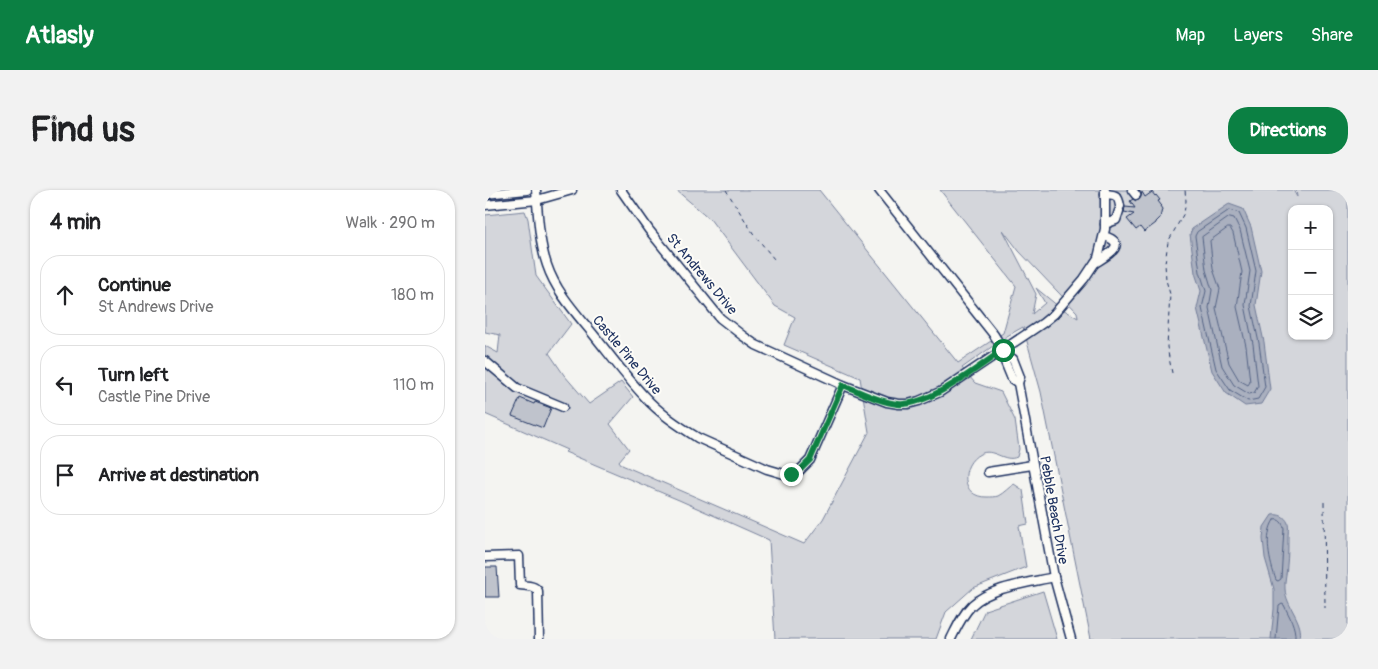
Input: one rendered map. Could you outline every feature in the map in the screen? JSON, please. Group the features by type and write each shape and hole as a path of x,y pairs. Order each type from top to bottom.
{"street":[{"path":"485,194 527,190"},
{"name":"Castle Pine Drive","path":"536,190 545,257 554,281 564,298 645,397 678,425 698,438 767,469 791,474 799,471 810,460 843,385"},
{"path":"485,205 537,200 573,190"},
{"name":"St Andrews Drive","path":"621,190 649,230 720,318 731,327 756,345 843,385 887,402 899,404 928,398 940,392 1005,353 1050,318 1084,279 1095,263 1104,236 1105,192"},
{"name":"Pebble Beach Drive","path":"879,190 994,335 1005,353 1005,362 1012,378 1018,383 1053,577 1071,639"},
{"path":"1105,192 1119,198 1116,220 1105,224"},
{"path":"1095,263 1109,255 1115,248 1115,243 1104,236"},
{"path":"485,361 517,388 563,407"},
{"path":"989,472 1032,466"},
{"path":"485,557 519,556 520,585 532,586 538,591 539,639"},
{"path":"951,639 958,624 976,601 1008,587 1053,577"}],"path":[{"path":"726,190 753,233 774,259"},
{"path":"1172,373 1167,347 1170,294 1165,263 1168,242 1184,213 1185,190"},
{"path":"1324,502 1325,608"}],"shaded area":[{"path":"676,190 819,190 958,363 1003,333 1016,286 940,190 1293,190 1297,197 1296,190 1348,190 1348,639 1091,639 1041,392 1023,327 962,368 975,383 1001,392 1015,420 1019,449 1017,457 1008,458 989,452 980,454 969,465 966,472 966,480 972,492 978,496 998,496 1014,484 1023,490 1028,524 1019,526 1026,567 973,588 946,612 936,639 775,639 769,540 565,452 567,450 485,414 485,346 498,353 500,335 485,332 485,215 525,211 528,219 536,276 571,324 549,353 564,375 589,404 621,382 633,397 610,424 629,449 619,461 622,465 804,544 823,519 869,432 860,378 784,345 795,317 775,306 710,219","holes":["1003,230 1019,251 1077,312 1078,318 1059,307 1036,288 1045,303 1032,314 1036,294"]},
{"path":"1043,591 1057,639 971,639 985,610"}],"water":[{"path":"1229,204 1243,209 1251,227 1261,271 1256,305 1264,342 1270,389 1261,404 1245,406 1226,393 1212,371 1197,308 1201,291 1195,273 1190,234 1192,229"},
{"path":"1272,515 1281,516 1288,523 1285,589 1288,602 1301,632 1300,639 1271,639 1274,589 1265,558 1263,539 1264,527"}],"building":[{"path":"1142,192 1145,197 1152,192 1156,195 1160,200 1158,201 1162,209 1160,218 1144,232 1140,227 1136,230 1127,219 1134,214 1124,212 1125,207 1135,208 1130,201 1133,199 1139,200"},
{"path":"520,398 551,408 543,428 512,416"},
{"path":"485,567 497,567 499,597 485,597"}],"route":[{"path":"791,474 805,466 814,454 843,385 887,402 907,404 928,398 940,392 1003,350"}]}
